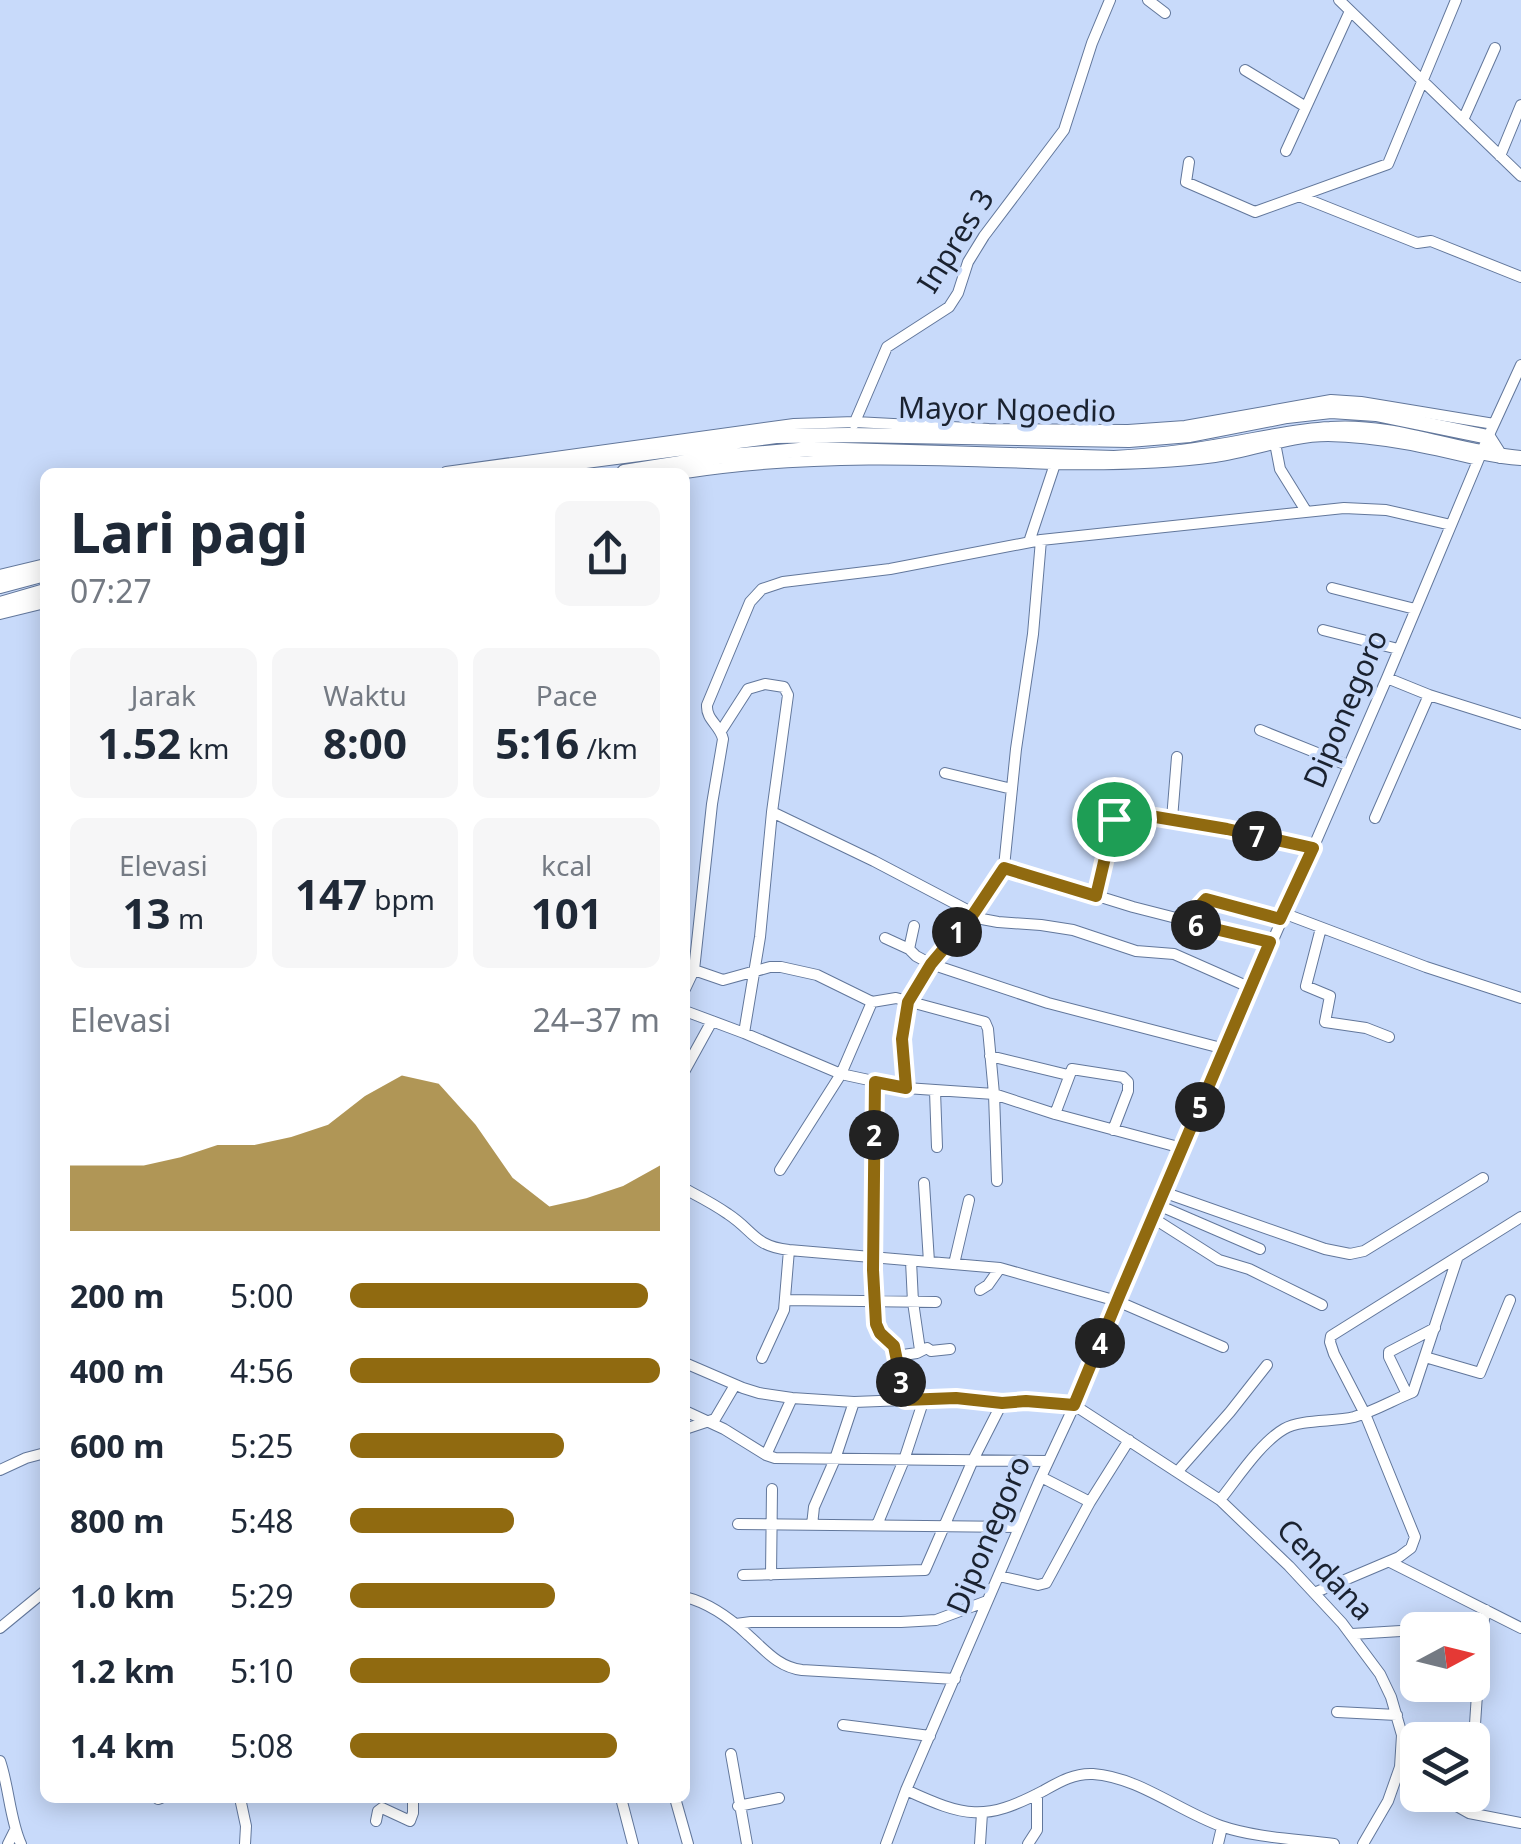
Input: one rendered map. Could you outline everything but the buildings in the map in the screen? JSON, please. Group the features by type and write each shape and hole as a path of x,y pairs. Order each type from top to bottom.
{"street":[{"name":"Inpres 3","path":"852,428 887,347 943,312 954,300 968,262 984,236 1064,130 1110,0"},
{"path":"1148,0 1165,13"},
{"path":"1340,0 1521,176"},
{"path":"1189,162 1186,181 1251,211 1265,210 1388,164 1456,0"},
{"path":"1286,151 1350,12"},
{"path":"1462,120 1495,48"},
{"path":"1245,70 1306,107"},
{"path":"1500,156 1521,104"},
{"path":"1298,196 1417,243 1432,241 1521,277"},
{"name":"Diponegoro","path":"886,1844 1224,1049 1521,366"},
{"path":"475,468 777,426 1128,430 1185,426 1331,400 1362,402 1491,430 1500,456"},
{"name":"Mayor Ngoedio","path":"530,468 852,428 1129,440 1332,411 1491,430"},
{"path":"690,471 853,458 1053,473 1160,463 1324,439 1332,411"},
{"name":"Mayor Ngoedio","path":"649,468 718,457 810,450 1114,458 1324,439 1356,429 1431,440 1480,456 1521,458"},
{"path":"1276,445 1284,477 1306,511"},
{"path":"906,1088 902,1039 908,1002 931,964 1004,868 1033,634 1035,541 1053,473"},
{"path":"997,1181 994,1094 984,1022 893,998 872,1002 823,978 781,967 723,980 691,972 724,739 709,718 707,704 750,602 762,590 783,582 890,569 1035,541 1306,511 1370,508 1451,525"},
{"path":"0,575 40,565"},
{"path":"0,586 40,575"},
{"path":"1332,588 1415,609"},
{"path":"0,604 40,592"},
{"path":"0,614 40,605"},
{"path":"1323,630 1398,649"},
{"path":"1387,678 1521,724"},
{"path":"721,731 748,689 765,684 786,688 760,937 744,1032"},
{"path":"1375,818 1429,694"},
{"path":"1260,730 1348,765"},
{"path":"1172,819 1177,757"},
{"path":"945,773 1012,789"},
{"path":"772,812 972,915 998,922 1073,930 1136,951 1174,954 1251,988"},
{"path":"1096,896 1116,816 1126,812 1313,848"},
{"path":"1004,868 1185,922 1270,942"},
{"path":"1185,922 1206,899 1282,916 1521,998"},
{"path":"909,950 914,926"},
{"path":"1320,928 1306,986 1330,996 1326,1022 1366,1028 1388,1037"},
{"path":"885,938 931,964 1048,1003 1224,1049"},
{"path":"780,1170 841,1074 872,1002"},
{"path":"690,1013 841,1074 906,1088 994,1094 1182,1148"},
{"path":"690,1061 712,1022"},
{"path":"990,1056 1068,1075"},
{"path":"1056,1114 1072,1069 1126,1079 1128,1091 1113,1130"},
{"path":"875,1082 873,1258 878,1329 892,1343 905,1400"},
{"path":"935,1091 937,1147"},
{"path":"1163,1192 1350,1254 1364,1252 1483,1178"},
{"path":"924,1183 929,1262"},
{"path":"690,1192 730,1215 767,1246 1000,1268 1117,1300 1222,1347"},
{"path":"954,1264 969,1200"},
{"path":"1158,1205 1260,1249"},
{"path":"1314,1592 1390,1562 1411,1548 1415,1532 1365,1414 1334,1354 1331,1336 1521,1217"},
{"path":"1152,1218 1219,1260 1250,1269 1322,1306"},
{"path":"762,1358 784,1310 789,1250"},
{"path":"1220,1500 1261,1449 1283,1430 1365,1414 1414,1391 1457,1259"},
{"path":"910,1260 920,1350"},
{"path":"980,1290 988,1286 1000,1268"},
{"path":"786,1300 936,1302"},
{"path":"1426,1357 1480,1374 1510,1300"},
{"path":"1407,1394 1389,1354 1434,1328"},
{"path":"896,1356 927,1348 931,1352 950,1350"},
{"path":"1178,1471 1266,1364"},
{"path":"690,1365 759,1393 792,1398 854,1402 956,1398 1074,1405"},
{"path":"690,1427 715,1419 735,1385"},
{"path":"766,1455 792,1398"},
{"path":"876,1525 904,1460 924,1399"},
{"path":"812,1525 814,1507 854,1402"},
{"path":"743,1575 922,1572 1002,1403"},
{"name":"Cendana","path":"1074,1405 1178,1471 1248,1525 1352,1634 1380,1674 1400,1728"},
{"path":"690,1413 777,1459 1048,1462"},
{"path":"998,1576 1044,1584 1130,1440"},
{"path":"0,1470 40,1454"},
{"path":"1041,1477 1090,1502"},
{"path":"771,1574 772,1489"},
{"path":"738,1524 1020,1527"},
{"path":"1390,1562 1521,1628"},
{"path":"0,1628 40,1595"},
{"path":"690,1599 736,1624 787,1667 955,1679"},
{"path":"736,1624 936,1620 988,1600"},
{"path":"1352,1634 1400,1631"},
{"path":"1337,1712 1397,1715"},
{"path":"843,1726 930,1736"},
{"path":"731,1754 747,1844"},
{"path":"0,1761 21,1844"},
{"name":"Cendana","path":"1363,1844 1388,1801 1400,1767"},
{"path":"906,1790 946,1808 982,1812 1008,1808 1071,1777 1093,1774 1143,1790 1222,1827 1334,1844"},
{"path":"1028,1844 1037,1830 1037,1794"},
{"path":"738,1806 779,1798"},
{"path":"241,1803 245,1844"},
{"path":"376,1821 382,1808 410,1821 413,1803"},
{"path":"622,1803 633,1844"},
{"path":"676,1803 688,1844"},
{"path":"980,1844 982,1812"},
{"path":"1469,1813 1521,1823"},
{"path":"1218,1844 1222,1827"},
{"path":"8,1844 15,1830"}],"route":[{"path":"1126,812 1313,848 1280,919 1206,899 1185,922 1270,942 1074,1405 956,1398 905,1400 894,1346 876,1324 875,1082 906,1088 902,1039 908,1002 931,964 974,913 1004,868 1096,896 1114,819 1126,812"}]}
